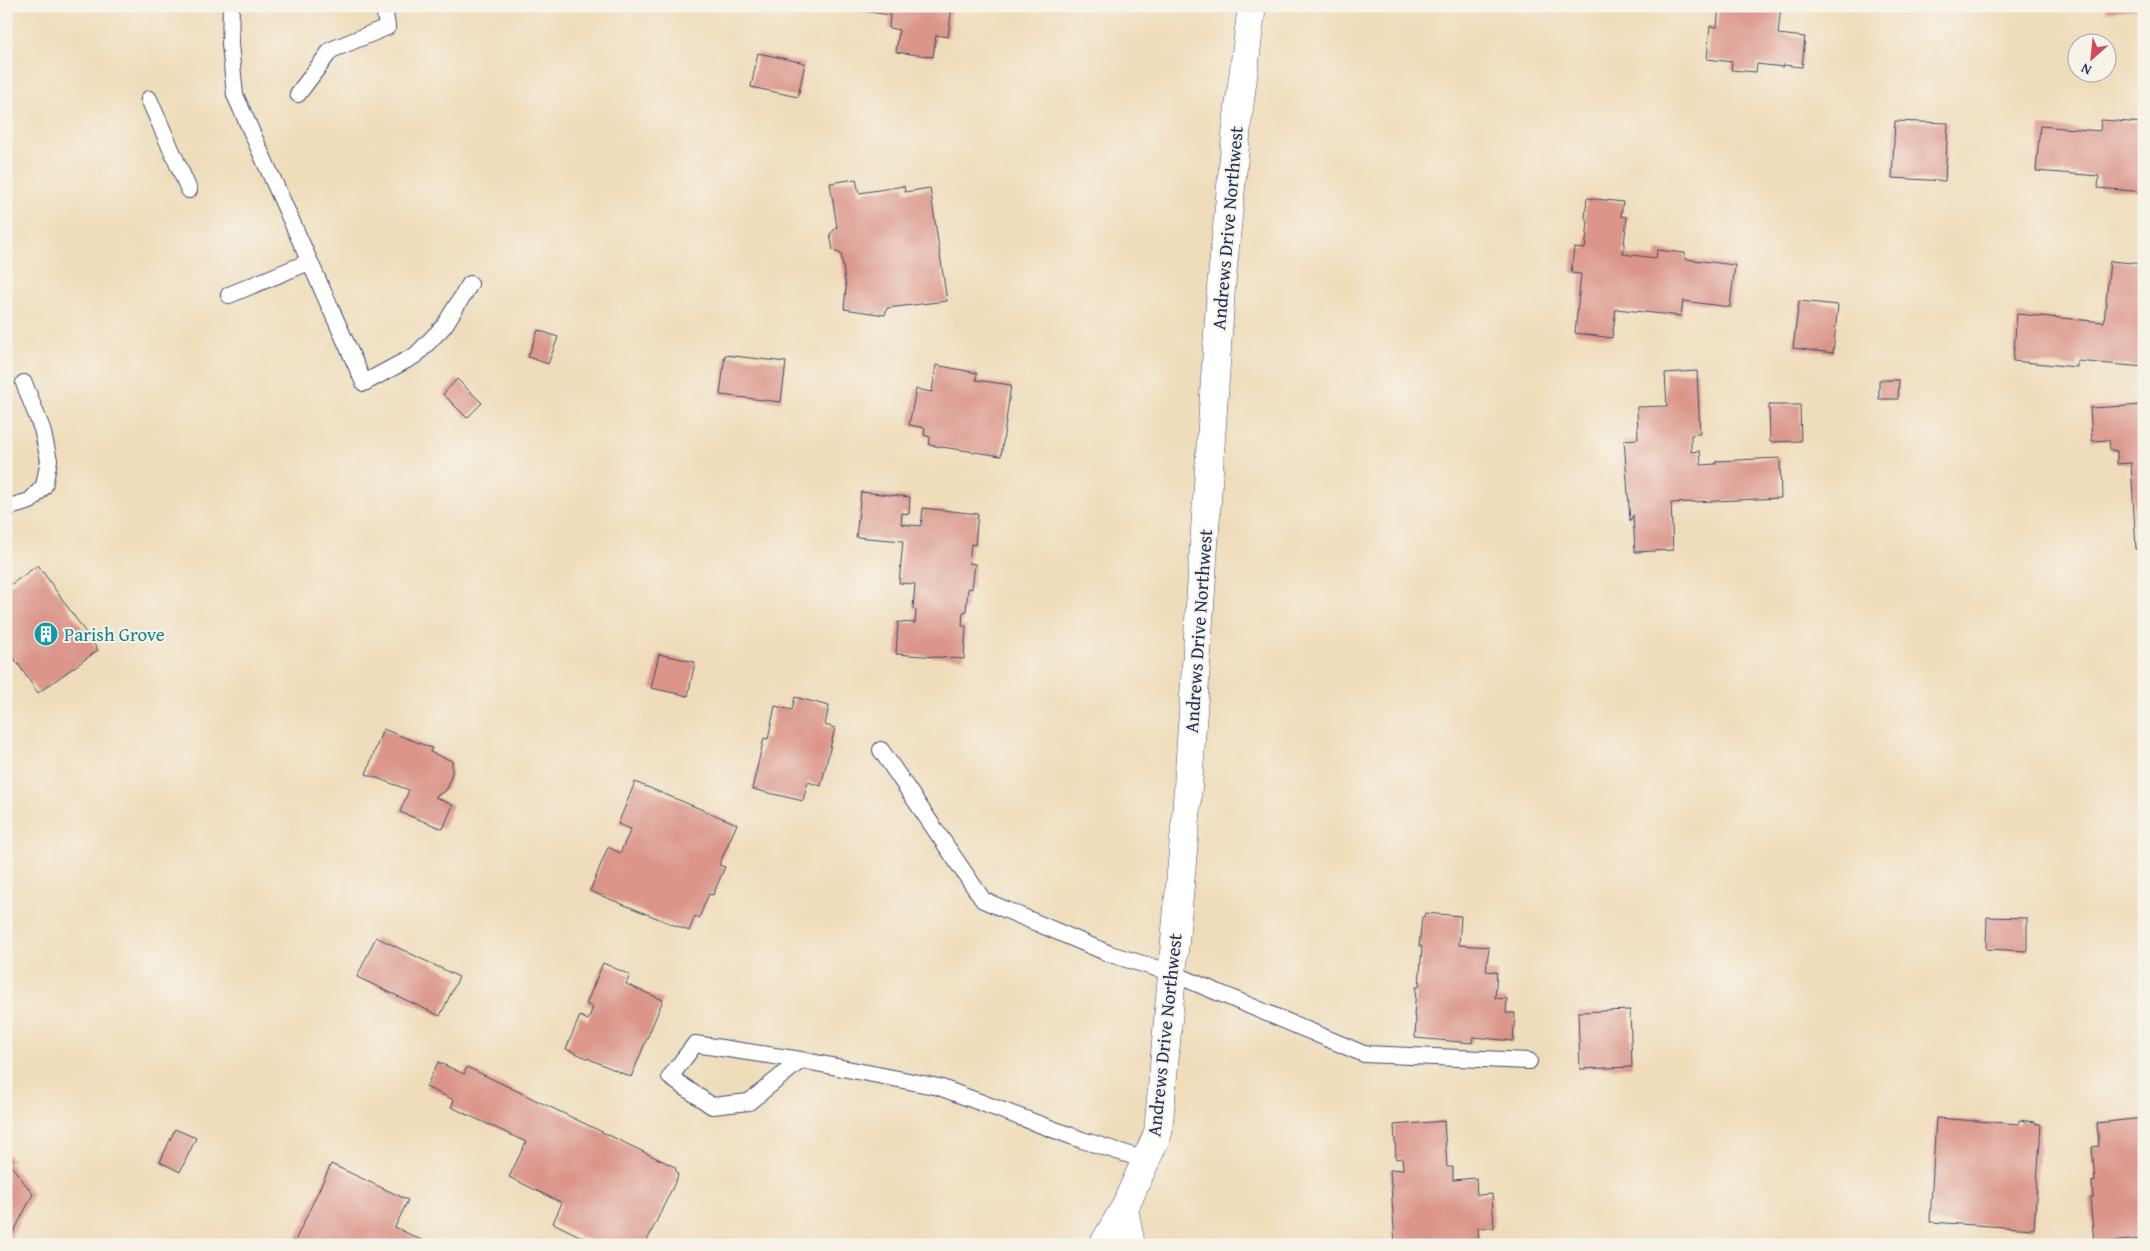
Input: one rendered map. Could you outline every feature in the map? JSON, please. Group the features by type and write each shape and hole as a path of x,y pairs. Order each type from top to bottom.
{"street":[{"name":"Andrews Drive Northwest","path":"1103,1245 1124,1209 1158,1133 1186,817 1221,288 1238,116 1252,6"},
{"path":"1124,1209 1131,1245"}],"lane":[{"path":"231,6 230,44 235,95 364,383 416,355 444,326 470,284"},
{"path":"298,94 331,50 387,27 384,6"},
{"path":"149,99 188,190"},
{"path":"230,294 310,262"},
{"path":"6,508 30,502 44,486 49,460 42,429 24,383"},
{"path":"881,750 984,900 1110,954 1172,973 1364,1054 1529,1061"},
{"path":"800,1060 749,1102 712,1106 670,1077 695,1044 800,1060 939,1087 1082,1140 1146,1160"}],"building":[{"path":"844,6 952,6 948,37 936,35 933,57 896,52 899,30 889,28 890,15 851,9"},
{"path":"1719,6 1781,6 1778,34 1805,37 1802,67 1757,64 1756,72 1731,70 1732,62 1707,59 1710,26 1717,27"},
{"path":"2105,6 2144,6 2144,8 2106,12"},
{"path":"758,53 805,63 798,97 751,87"},
{"path":"2101,120 2144,123 2144,192 2098,188 2099,176 2036,171 2040,126 2100,131"},
{"path":"1895,121 1948,123 1945,181 1892,178"},
{"path":"856,179 859,193 904,186 905,192 930,188 947,301 887,308 885,315 844,309 846,287 841,254 833,250 830,234 837,227 830,183"},
{"path":"1587,198 1623,202 1621,216 1627,217 1623,254 1656,258 1657,250 1685,253 1685,259 1735,265 1730,307 1683,301 1681,316 1616,309 1612,338 1575,333 1581,274 1571,273 1574,248 1585,249 1588,223 1585,218"},
{"path":"2110,261 2144,264 2144,367 2077,361 2077,367 2013,361 2017,314 2104,322"},
{"path":"1799,301 1838,305 1833,353 1793,348"},
{"path":"538,330 558,337 548,364 528,357"},
{"path":"725,355 786,362 781,402 720,395"},
{"path":"936,365 977,373 976,380 1011,385 1001,456 929,445 930,437 924,435 925,428 909,425 916,389 932,392"},
{"path":"1697,371 1700,434 1691,435 1691,452 1700,451 1701,465 1716,464 1716,461 1780,458 1781,498 1671,503 1673,550 1635,552 1633,515 1630,521 1624,440 1638,439 1637,407 1667,406 1665,373"},
{"path":"457,379 482,403 467,418 443,394"},
{"path":"1879,380 1899,380 1898,399 1879,399"},
{"path":"1769,405 1800,405 1801,441 1770,442"},
{"path":"2144,405 2144,548 2136,549 2131,463 2117,464 2117,451 2110,450 2109,440 2092,441 2090,408"},
{"path":"861,492 910,497 909,514 902,513 901,524 921,526 923,508 978,514 975,545 971,544 969,563 975,564 972,589 968,588 966,612 963,612 962,626 966,626 964,659 896,654 898,622 915,623 916,610 913,609 915,584 899,583 903,541 856,537"},
{"name":"Parish Grove","path":"38,565 98,650 38,693 14,658 6,663 6,618 12,615 6,606 6,588"},
{"path":"659,654 695,662 688,696 651,688"},
{"path":"795,697 829,706 825,725 835,728 821,786 808,782 803,801 752,789 764,738 768,739 775,706 792,710"},
{"path":"383,729 432,748 430,752 452,761 452,773 448,787 435,797 453,805 443,829 400,812 409,790 366,774"},
{"path":"635,782 737,824 719,865 725,867 713,895 709,894 699,918 695,916 689,931 590,891 608,847 620,853 631,829 618,824"},
{"path":"1425,913 1461,916 1459,945 1489,947 1486,971 1497,972 1495,998 1507,999 1506,1013 1515,1013 1513,1041 1473,1037 1472,1043 1415,1038 1416,987 1419,987 1422,946 1419,946 1422,917 1424,917"},
{"path":"1987,917 2027,918 2027,951 1986,949"},
{"path":"376,937 459,977 440,1016 357,977"},
{"path":"603,963 630,975 626,984 663,1000 631,1077 566,1049 580,1016 588,1020 593,1007 586,1004"},
{"path":"1630,1010 1632,1067 1580,1069 1578,1012"},
{"path":"438,1062 464,1074 467,1067 675,1167 678,1176 645,1245 598,1245 553,1223 562,1203 509,1177 526,1142 451,1107 454,1100 426,1087"},
{"path":"1936,1118 2019,1124 2019,1120 2041,1124 2034,1229 1930,1222"},
{"path":"2144,1118 2144,1239 2094,1243 2090,1198 2093,1198 2092,1181 2095,1182 2092,1147 2099,1146 2097,1123"},
{"path":"1444,1121 1447,1167 1453,1167 1453,1180 1476,1178 1477,1195 1492,1194 1494,1228 1478,1228 1479,1241 1458,1242 1459,1245 1395,1245 1390,1170 1403,1169 1402,1158 1396,1159 1394,1125"},
{"path":"175,1129 196,1138 180,1172 160,1162"},
{"path":"6,1151 13,1160 9,1163 33,1194 7,1245"},
{"path":"331,1164 408,1200 395,1227 425,1242 424,1245 293,1245"}],"place":[{"name":"Parish Grove","path":"46,634"}]}
